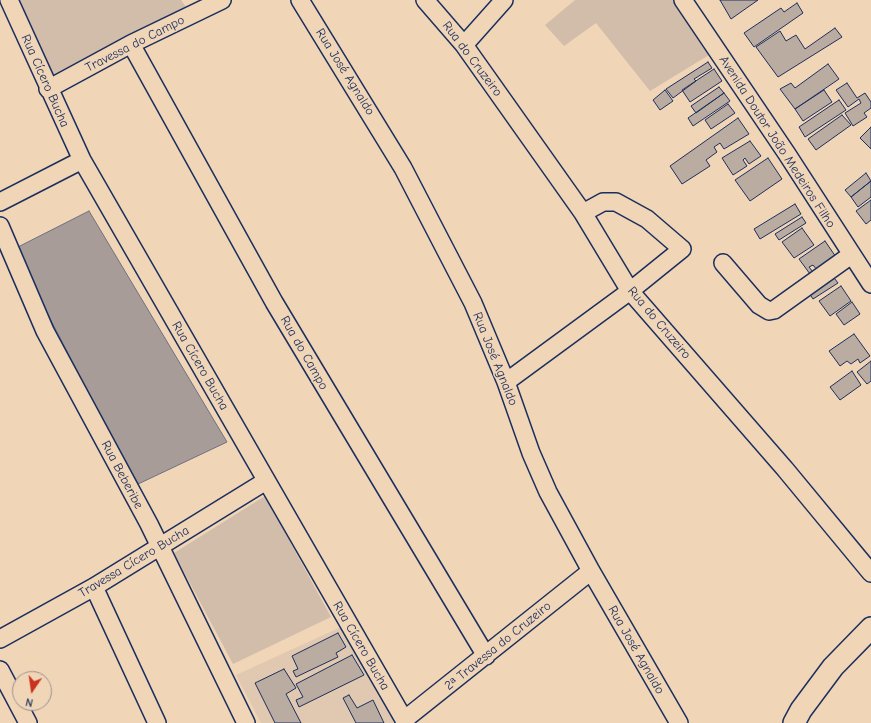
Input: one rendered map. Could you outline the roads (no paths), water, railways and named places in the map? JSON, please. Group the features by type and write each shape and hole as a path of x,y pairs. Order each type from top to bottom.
{"main road":[{"path":"794,723 801,710 833,667 871,628"}],"street":[{"name":"Rua Cícero Bucha","path":"9,0 48,89 82,160 405,722"},
{"name":"Travessa do Campo","path":"48,89 131,44 222,0"},
{"name":"Rua José Agnaldo","path":"300,0 403,168 473,302 506,382 530,453 567,529 679,723"},
{"name":"Rua do Cruzeiro","path":"425,0 464,45 583,213 630,291 785,469 871,572"},
{"path":"464,45 504,0"},
{"name":"Avenida Doutor João Medeiros Filho","path":"683,0 791,160 871,284"},
{"name":"Rua do Campo","path":"131,44 274,302 486,656"},
{"path":"0,202 82,160"},
{"path":"506,382 630,291 682,249 647,219 616,202 603,202 583,213"},
{"name":"Rua Beberibe","path":"0,226 45,331 159,547 246,723"},
{"path":"723,263 759,305 769,311 774,310 851,255"},
{"name":"Travessa Cícero Bucha","path":"0,639 94,587 266,480"},
{"name":"2ᵃ Travessa do Cruzeiro","path":"405,722 591,571"},
{"path":"94,587 157,723"},
{"path":"0,670 28,723"}]}
